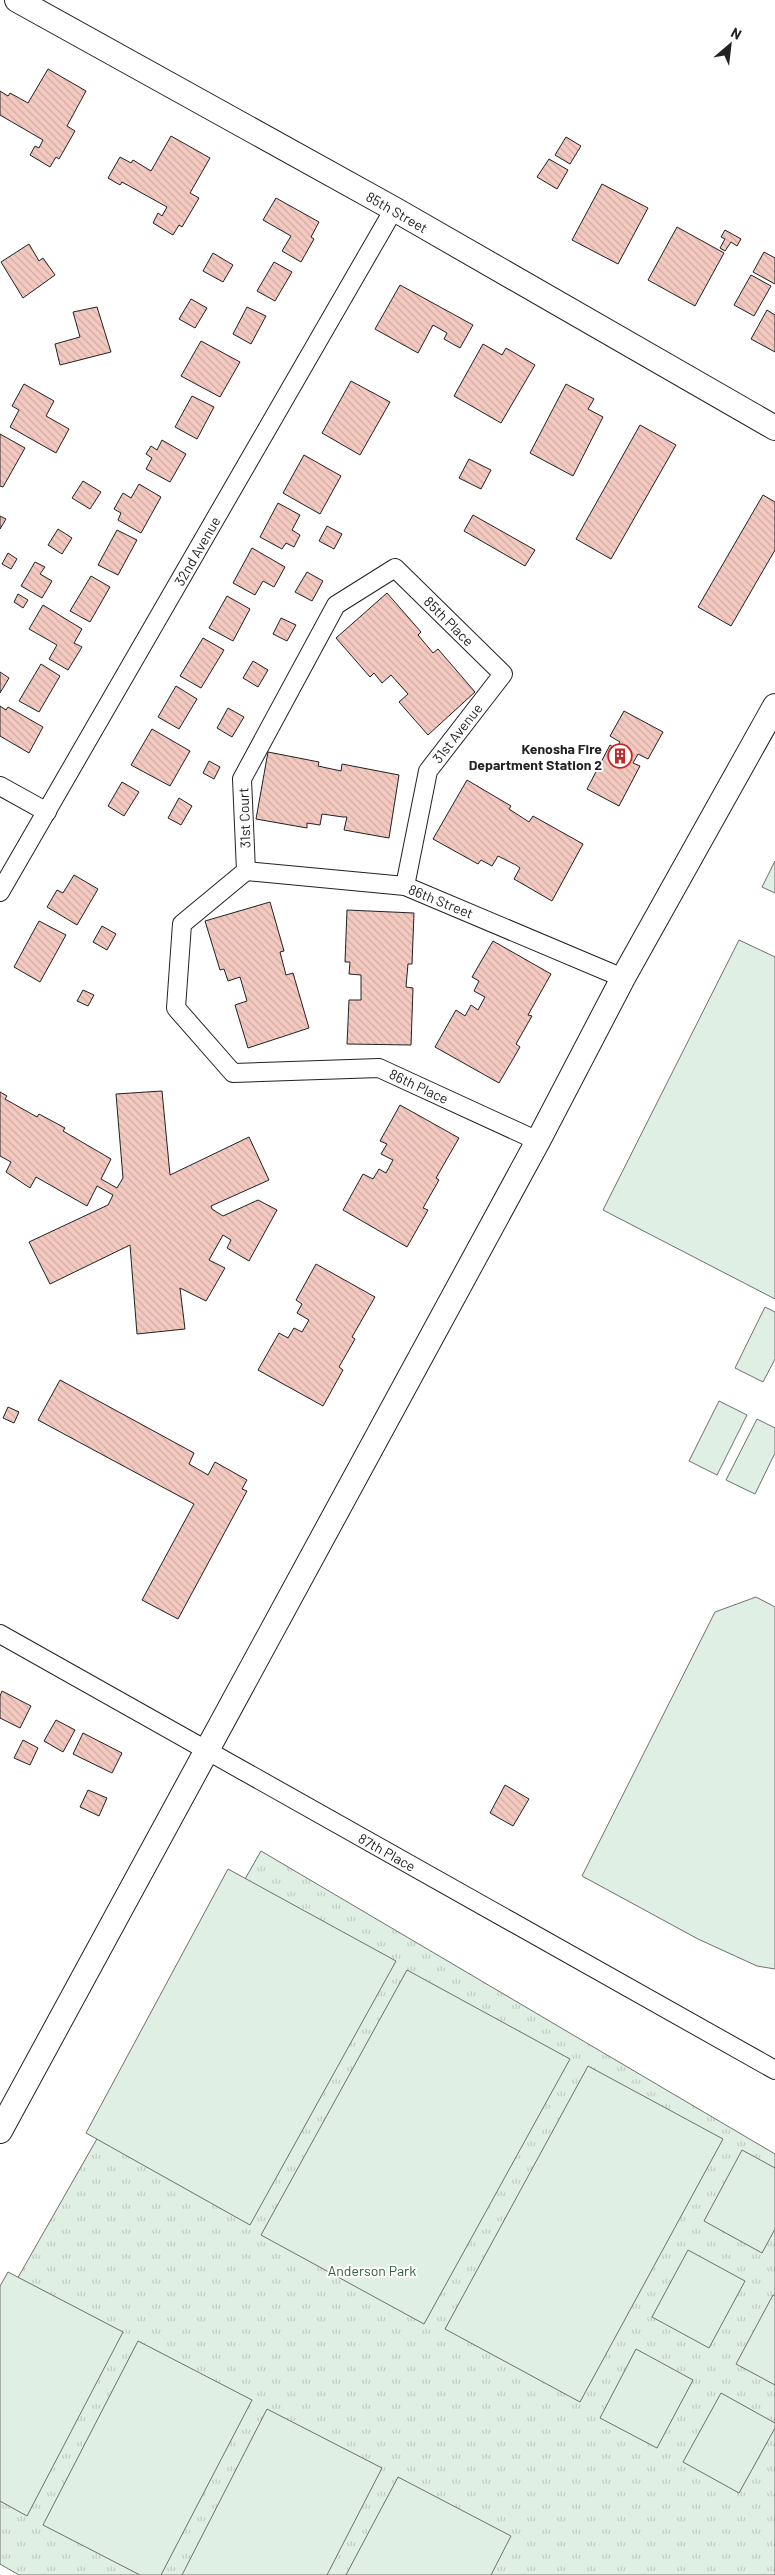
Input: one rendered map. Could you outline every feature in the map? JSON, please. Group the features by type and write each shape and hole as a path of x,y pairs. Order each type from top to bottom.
{"street":[{"name":"85th Street","path":"17,0 394,210 775,428"},
{"name":"32nd Avenue","path":"0,892 394,210"},
{"name":"85th Place","path":"395,568 503,674"},
{"name":"31st Court","path":"246,871 242,779 336,606 395,568"},
{"name":"31st Avenue","path":"405,886 428,771 503,674"},
{"path":"0,2132 538,1141 624,978 775,706"},
{"path":"0,786 47,812"},
{"name":"86th Street","path":"246,871 405,886 624,978"},
{"name":"86th Place","path":"246,871 182,924 176,1008 233,1073 379,1068 538,1141"},
{"name":"87th Place","path":"0,1634 775,2070"}],"green space":[{"path":"775,861 775,893 762,887"},
{"path":"739,940 775,957 775,1299 603,1210"},
{"path":"765,1307 775,1312 775,1359 763,1382 735,1368"},
{"path":"719,1401 747,1415 717,1475 689,1461"},
{"path":"757,1419 775,1428 775,1453 755,1494 726,1480"},
{"path":"756,1597 775,1607 775,1969 757,1966 698,1939 582,1876 715,1612"},
{"name":"Anderson Park","path":"261,1851 775,2154 775,2575 19,2575 0,2564 0,2309"},
{"path":"228,1869 396,1961 250,2225 86,2133"},
{"path":"407,1970 570,2059 424,2324 261,2235"},
{"path":"588,2066 723,2139 580,2402 445,2329"},
{"path":"742,2150 775,2168 775,2229 762,2253 704,2221"},
{"path":"688,2250 745,2281 709,2348 652,2317"},
{"path":"8,2272 123,2332 27,2516 0,2501 0,2286"},
{"path":"773,2295 775,2296 775,2385 736,2364"},
{"path":"138,2341 252,2400 161,2575 140,2575 43,2525"},
{"path":"636,2349 693,2380 657,2448 600,2418"},
{"path":"721,2393 775,2423 775,2428 739,2493 683,2462"},
{"path":"267,2409 382,2468 327,2575 182,2575"},
{"path":"398,2477 511,2536 491,2575 346,2575"}],"building":[{"path":"48,69 86,91 67,126 75,131 59,159 56,157 50,167 30,155 35,146 39,148 43,140 0,115 0,91 8,96 10,93 28,103"},
{"path":"171,136 210,158 190,193 199,198 182,227 179,225 173,235 153,223 158,213 162,216 167,207 122,182 120,185 108,178 120,157 131,163 133,160 151,171"},
{"path":"566,137 581,146 570,164 555,155"},
{"path":"549,159 568,170 557,189 537,177"},
{"path":"602,184 648,208 618,264 572,240"},
{"path":"276,198 319,222 311,237 314,239 301,262 282,251 291,236 263,220"},
{"path":"677,227 724,253 695,306 648,280"},
{"path":"725,230 741,239 737,246 731,242 725,251 720,248 725,239 721,237"},
{"path":"29,244 39,261 43,258 55,275 23,298 1,262"},
{"path":"764,252 775,258 775,284 753,272"},
{"path":"213,253 233,265 223,282 203,271"},
{"path":"274,262 292,272 275,301 257,291"},
{"path":"751,275 771,286 754,316 734,305"},
{"path":"400,285 473,325 460,348 444,339 447,333 433,325 418,353 375,329"},
{"path":"191,299 207,308 195,328 179,319"},
{"path":"97,307 111,352 60,365 55,344 80,337 73,312"},
{"path":"247,307 266,316 251,344 233,334"},
{"path":"767,310 775,315 775,352 751,339"},
{"path":"201,341 240,362 220,397 181,376"},
{"path":"483,344 502,355 506,348 535,365 501,423 454,396"},
{"path":"351,381 390,402 360,455 322,433"},
{"path":"24,384 54,401 46,416 69,429 56,453 10,427 19,410 12,406"},
{"path":"566,384 594,399 588,409 603,417 573,476 530,453"},
{"path":"192,396 214,407 197,439 175,427"},
{"path":"640,425 676,445 611,559 576,539"},
{"path":"0,434 25,448 3,487 0,486"},
{"path":"162,440 186,454 170,482 146,469 152,458 146,454 151,446 157,450"},
{"path":"304,455 341,476 320,514 283,493"},
{"path":"469,459 491,470 481,489 459,478"},
{"path":"83,481 101,492 90,509 72,498"},
{"path":"139,484 161,497 141,533 118,520 121,513 114,509 123,493 131,498"},
{"path":"763,495 775,502 775,550 731,626 698,607"},
{"path":"278,503 300,515 292,530 300,535 294,547 286,543 282,549 260,537"},
{"path":"473,515 535,550 525,566 464,531"},
{"path":"0,516 6,519 0,529"},
{"path":"327,526 342,534 334,549 319,541"},
{"path":"58,529 72,538 62,554 48,545"},
{"path":"117,530 137,540 118,575 98,565"},
{"path":"252,548 285,567 274,587 263,581 255,595 233,583"},
{"path":"8,553 17,559 11,569 2,564"},
{"path":"35,562 45,567 40,574 52,581 42,598 21,586"},
{"path":"307,572 323,581 312,601 295,592"},
{"path":"91,576 110,587 90,622 70,611"},
{"path":"387,593 421,632 418,635 433,653 438,649 475,692 428,735 399,702 408,694 391,675 382,683 374,673 370,677 336,638"},
{"path":"18,594 28,600 23,608 14,602"},
{"path":"227,596 250,609 233,641 209,628"},
{"path":"43,605 82,629 74,643 82,647 68,670 49,659 57,645 29,629"},
{"path":"281,618 296,625 287,641 273,634"},
{"path":"203,638 224,650 201,688 180,676"},
{"path":"253,661 268,670 258,687 243,678"},
{"path":"41,664 60,676 39,712 19,701"},
{"path":"0,672 9,678 0,693"},
{"path":"176,686 197,699 179,729 158,717"},
{"path":"0,706 6,710 8,707 43,727 29,753 0,736"},
{"path":"228,708 244,717 232,737 217,728"},
{"name":"Kenosha Fire Department Station 2","path":"624,711 663,732 648,759 638,754 633,763 640,766 619,806 587,789 610,745 616,749 620,742 610,736"},
{"path":"152,729 190,751 170,786 131,765"},
{"path":"268,752 319,762 318,766 341,771 342,764 399,775 389,838 344,830 347,817 322,814 320,825 307,823 307,828 256,819"},
{"path":"209,761 220,767 214,779 203,773"},
{"path":"467,780 511,806 509,809 529,822 533,816 583,844 552,901 514,879 520,868 516,865 498,856 492,866 481,860 478,864 433,839"},
{"path":"122,782 139,792 124,816 108,806"},
{"path":"179,798 192,806 181,825 168,818"},
{"path":"74,875 98,889 77,925 47,907 57,890 63,893"},
{"path":"270,902 284,951 280,952 286,975 293,973 309,1028 248,1048 235,1005 247,1001 240,977 228,981 224,969 220,970 205,921"},
{"path":"347,910 414,913 412,964 408,964 406,987 413,988 411,1045 347,1044 349,1000 361,1000 361,975 349,974 350,962 345,962"},
{"path":"39,921 66,935 40,982 14,967"},
{"path":"102,926 116,934 107,950 93,942"},
{"path":"493,941 551,974 528,1015 532,1016 516,1044 520,1047 499,1083 435,1047 456,1010 465,1016 471,1005 478,1010 485,997 474,991 479,981 472,977"},
{"path":"83,990 94,995 88,1006 77,1001"},
{"path":"162,1091 170,1175 249,1137 269,1180 211,1206 212,1209 223,1216 258,1200 277,1210 249,1261 227,1248 231,1240 223,1235 209,1260 225,1268 206,1301 180,1288 185,1329 137,1334 130,1245 50,1284 29,1242 108,1205 113,1195 97,1186 87,1206 36,1177 30,1188 6,1172 11,1162 0,1156 0,1092 7,1096 5,1099 37,1117 39,1114 65,1128 63,1131 111,1159 101,1179 117,1188 123,1178 116,1094"},
{"path":"400,1105 459,1138 436,1178 439,1180 423,1208 428,1210 407,1247 343,1210 363,1174 373,1179 379,1169 386,1173 393,1160 381,1154 387,1144 380,1141"},
{"path":"316,1264 375,1297 352,1337 355,1339 339,1367 343,1370 323,1406 258,1370 279,1333 288,1338 294,1328 302,1332 309,1320 297,1313 302,1304 296,1300"},
{"path":"60,1380 194,1453 189,1464 208,1475 215,1462 247,1480 242,1489 247,1491 178,1619 142,1600 194,1504 38,1420"},
{"path":"8,1407 19,1412 14,1423 3,1418"},
{"path":"2,1691 31,1706 20,1728 0,1718 0,1696"},
{"path":"56,1720 75,1730 63,1752 44,1741"},
{"path":"83,1733 122,1753 112,1773 73,1754"},
{"path":"23,1740 38,1748 30,1765 14,1758"},
{"path":"505,1785 529,1799 513,1826 490,1813"},
{"path":"88,1790 107,1798 99,1816 80,1807"}],"place":[{"name":"Kenosha Fire Department Station 2","path":"620,756"}]}
